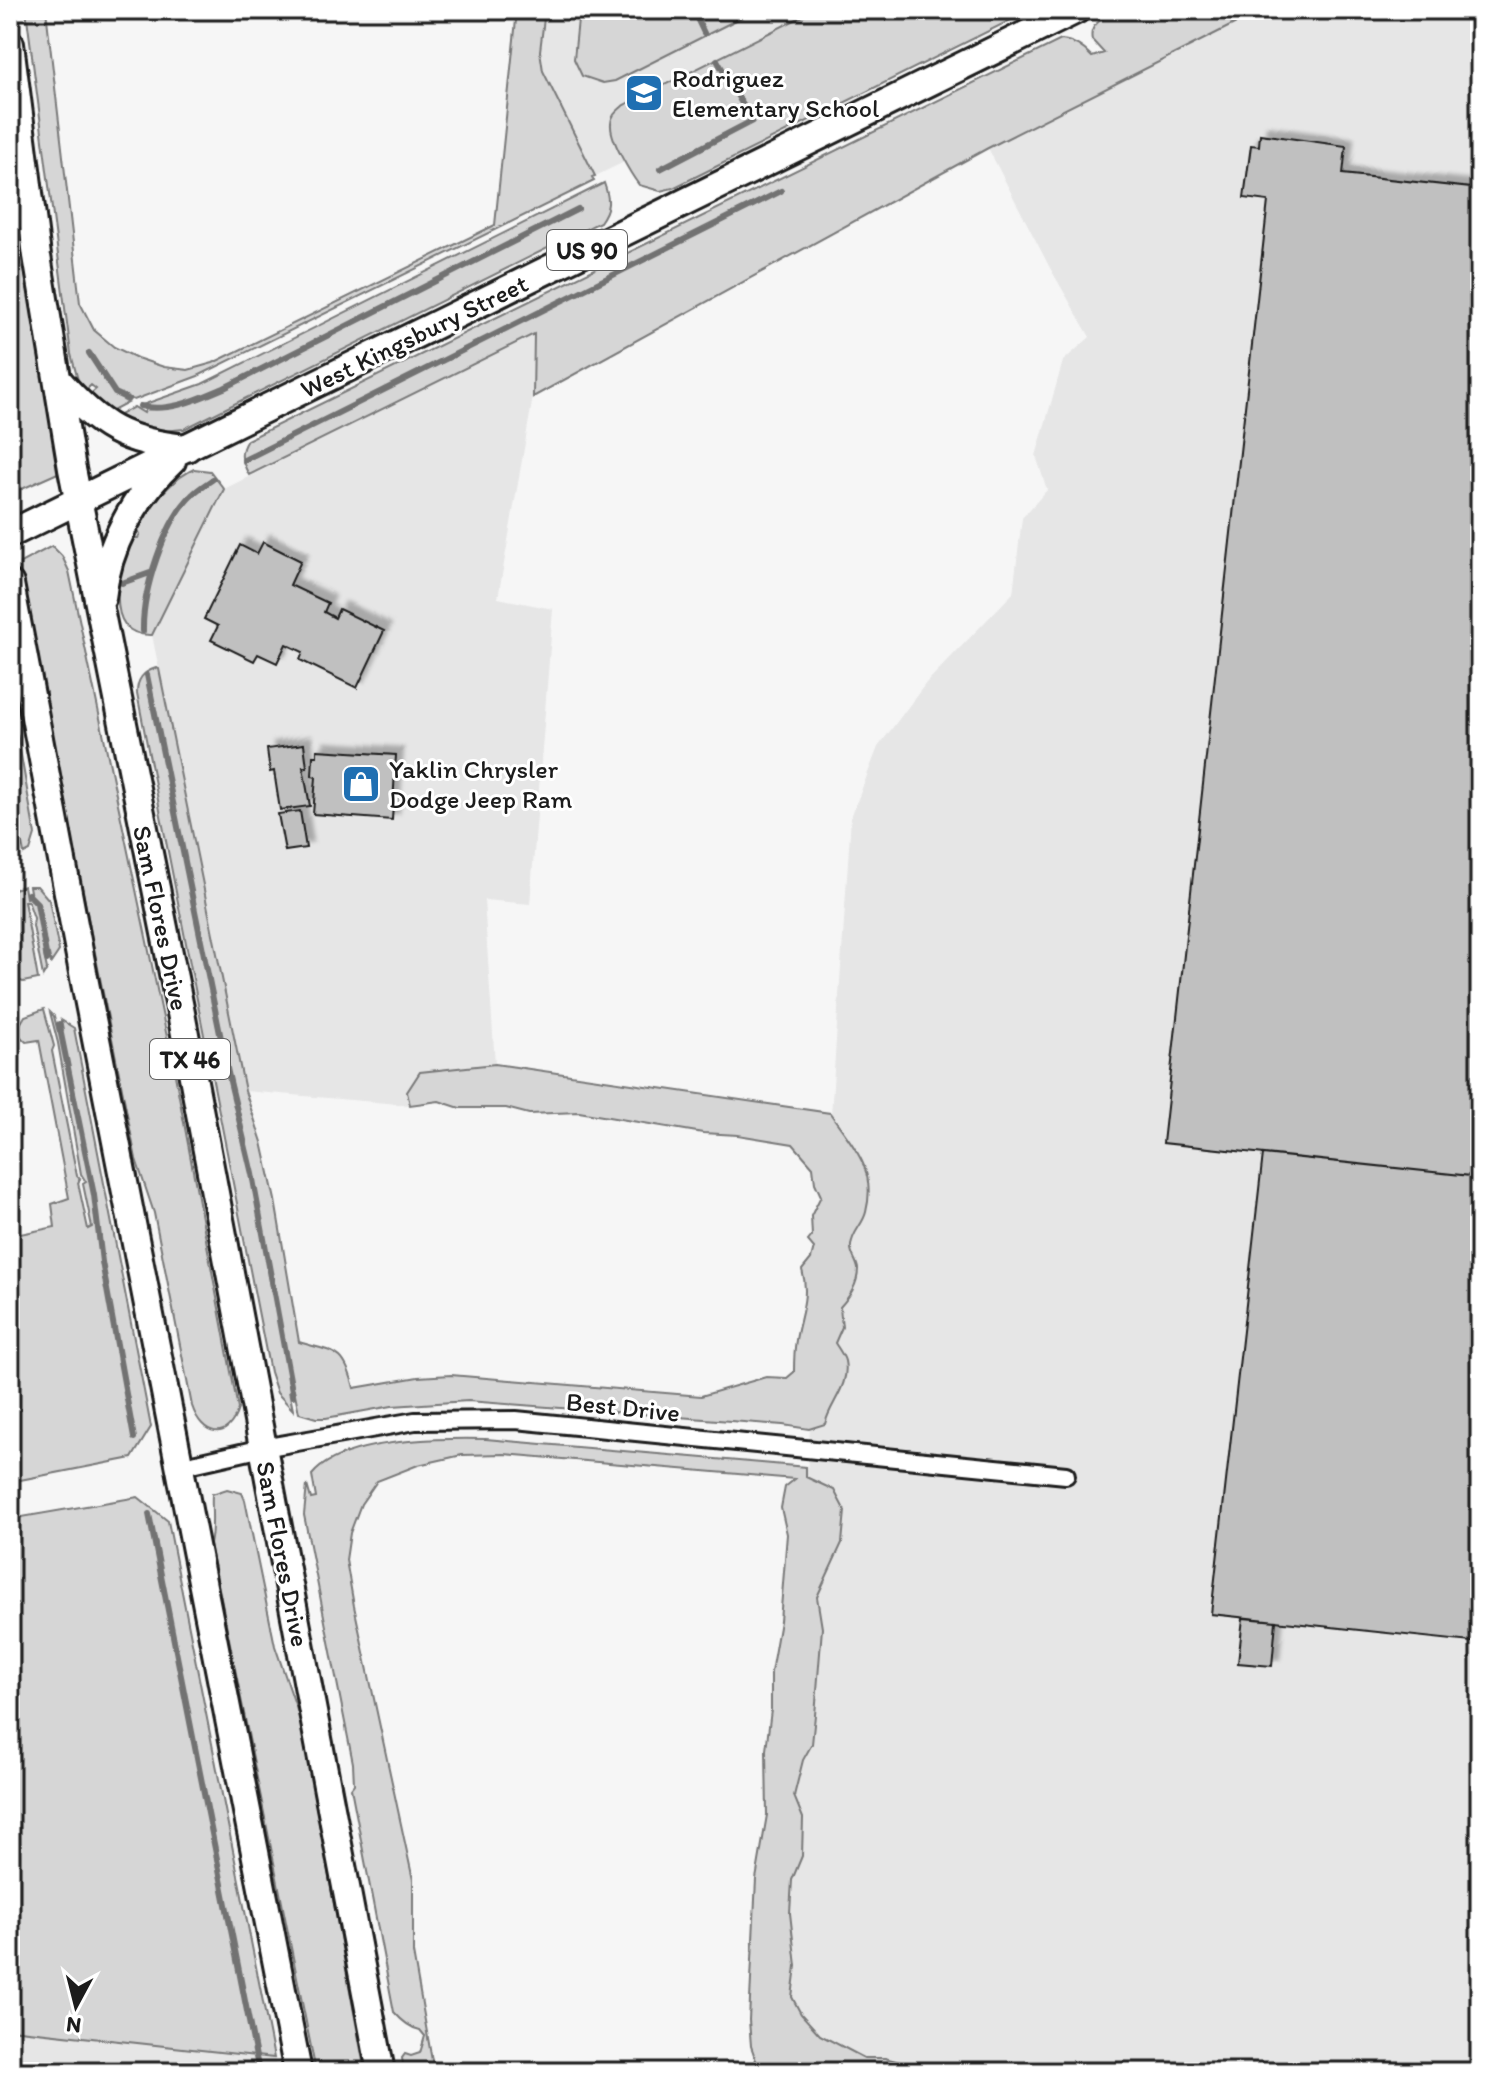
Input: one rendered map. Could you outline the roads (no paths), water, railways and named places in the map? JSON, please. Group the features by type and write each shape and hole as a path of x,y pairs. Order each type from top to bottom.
{"main road":[{"name":"West Kingsbury Street","path":"10,534 1076,10"},
{"name":"Sam Flores Drive","path":"10,44 37,256 78,501 181,1013 381,2072"},
{"path":"57,379 98,421 120,434 158,445 187,448"},
{"path":"100,616 107,570 124,527 153,481 187,448"},
{"path":"10,584 298,2072"},
{"path":"10,643 26,670"}],"street":[{"name":"Best Drive","path":"179,1467 263,1448 415,1421 516,1420 1066,1475"}],"waterway":[{"path":"693,10 704,33"},
{"path":"660,169 752,121 717,60"},
{"path":"244,460 781,191"},
{"path":"140,406 172,406 224,388 578,209"},
{"path":"89,353 115,393 128,399"},
{"path":"143,631 146,597 164,539 182,506 213,479"},
{"path":"122,583 150,573"},
{"path":"147,675 228,1073 252,1174 293,1396"},
{"path":"10,792 19,847"},
{"path":"28,894 37,903 47,960"},
{"path":"59,1024 94,1195 102,1262 134,1438"},
{"path":"149,1514 258,2067"}],"place":[{"name":"Rodriguez Elementary School","path":"644,93"},
{"name":"Yaklin Chrysler Dodge Jeep Ram","path":"361,784"}]}
